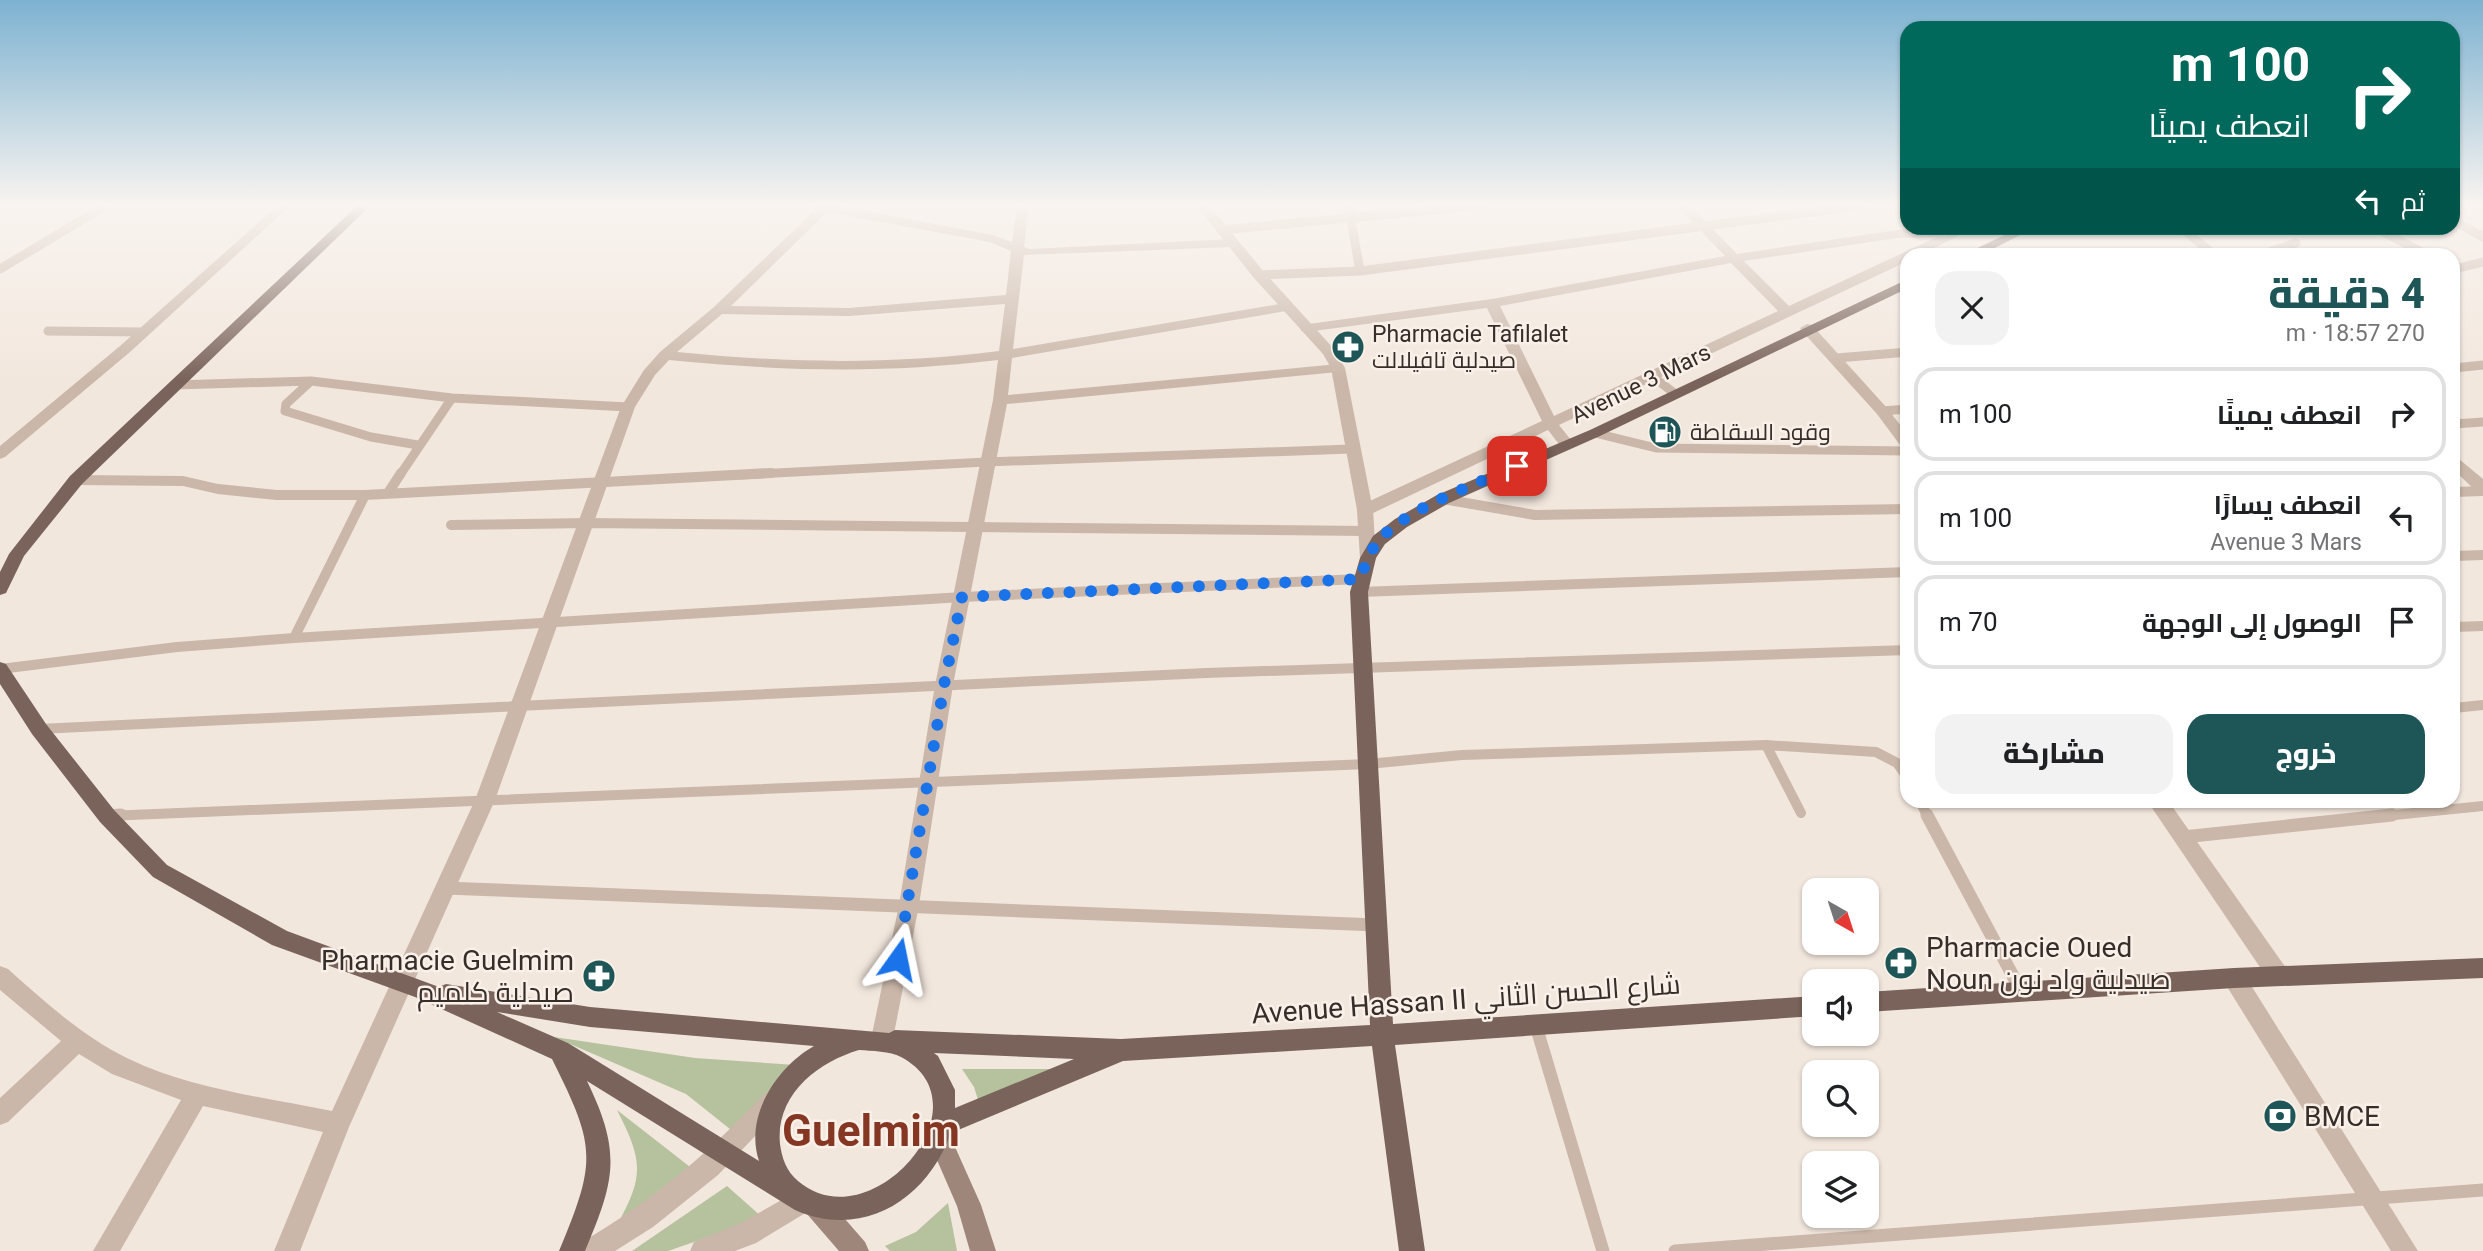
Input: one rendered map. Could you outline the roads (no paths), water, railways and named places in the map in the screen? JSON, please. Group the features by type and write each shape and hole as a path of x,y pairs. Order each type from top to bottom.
{"main road":[{"path":"0,589 17,554 76,480 303,263"},
{"name":"Avenue 3 Mars","path":"1360,585 1368,558 1380,540 1443,499 1595,433 1807,328 1900,287"},
{"path":"1360,585 1361,667 1382,1035 1412,1251"},
{"path":"0,669 38,729 107,816 160,871 280,938 412,986 560,1051 725,1155 802,1198 825,1208 851,1208 876,1201 900,1188 920,1170 941,1131 946,1106 936,1071 926,1058 879,1040 836,1045 814,1057 795,1073 779,1094 766,1134 774,1173 802,1198 856,1251"},
{"path":"1879,1001 2278,975 2483,968"},
{"name":"Avenue Hassan II شارع الحسن الثاني","path":"412,986 590,1017 879,1040 1121,1050 1536,1026 1802,1007"},
{"name":"Avenue Hassan II شارع الحسن الثاني","path":"941,1131 1121,1050"},
{"path":"560,1051 591,1113 602,1161 592,1209 572,1251"},
{"path":"941,1131 983,1251"}],"street":[{"path":"0,454 220,263"},
{"path":"287,1251 338,1124 412,986 445,888 485,800 552,622 628,407 649,373 665,355 719,310 764,263"},
{"path":"879,1040 909,905 944,685 1000,400 1015,263"},
{"path":"1249,263 1329,352 1338,368 1347,403 1351,449 1365,510 1368,558"},
{"path":"1306,328 1492,303 1708,263"},
{"path":"1742,263 1786,311"},
{"path":"1365,510 1888,263"},
{"path":"719,310 849,312 1011,299"},
{"path":"1492,303 1550,423 1567,444"},
{"path":"665,355 853,368 1006,355 1286,307"},
{"path":"1807,328 1881,411 1900,438"},
{"path":"1000,400 1338,368"},
{"path":"2460,468 2483,490"},
{"path":"2162,808 2278,975"},
{"path":"0,975 45,1016 122,1067 198,1092 338,1124"},
{"path":"2234,978 2405,1251"},
{"path":"0,1114 78,1040"},
{"path":"106,1251 198,1092"},
{"path":"591,1251 646,1220 725,1155 779,1094"},
{"path":"704,1251 747,1234 802,1198"}],"lane":[{"path":"1359,263 1360,271"},
{"path":"1259,275 1360,271 1417,263"},
{"path":"2460,268 2477,263"},
{"path":"48,331 144,332"},
{"path":"1836,358 1900,353"},
{"path":"2460,367 2483,365"},
{"path":"1651,375 1674,393"},
{"path":"311,381 286,404 285,411 371,437 418,445"},
{"path":"175,385 311,381 452,398 628,407"},
{"path":"388,493 452,398"},
{"path":"1881,411 1900,410"},
{"path":"2460,424 2483,422"},
{"path":"1595,433 1666,449 1900,449"},
{"path":"76,480 183,481 276,495 365,495 986,463 1351,449"},
{"path":"2460,492 2483,490"},
{"path":"294,638 365,495"},
{"path":"1443,499 1535,515 1900,509"},
{"path":"451,525 587,523 1366,531"},
{"path":"2460,556 2483,555"},
{"path":"0,669 177,647 294,638 962,597 1900,572"},
{"path":"2460,627 2483,626"},
{"path":"38,729 1361,667 1900,650"},
{"path":"2460,707 2483,705"},
{"path":"1766,745 1801,813"},
{"path":"107,816 1368,765 1462,755 1766,745 1876,752 1900,767"},
{"path":"2183,837 2483,806"},
{"path":"1923,808 2021,991"},
{"path":"445,888 1377,925"},
{"path":"1536,1026 1603,1251"},
{"path":"1675,1251 2483,1190"}],"place":[{"name":"Pharmacie Tafilalet صيدلية تافيلالت","path":"1348,347"},
{"name":"وقود السقاطة","path":"1665,432"},
{"name":"Pharmacie Oued Noun صيدلية واد نون","path":"1901,963"},
{"name":"Pharmacie Guelmim صيدلية كلميم","path":"599,976"},
{"name":"BMCE","path":"2280,1116"}],"district":[{"name":"Guelmim","path":"871,1131"}]}
